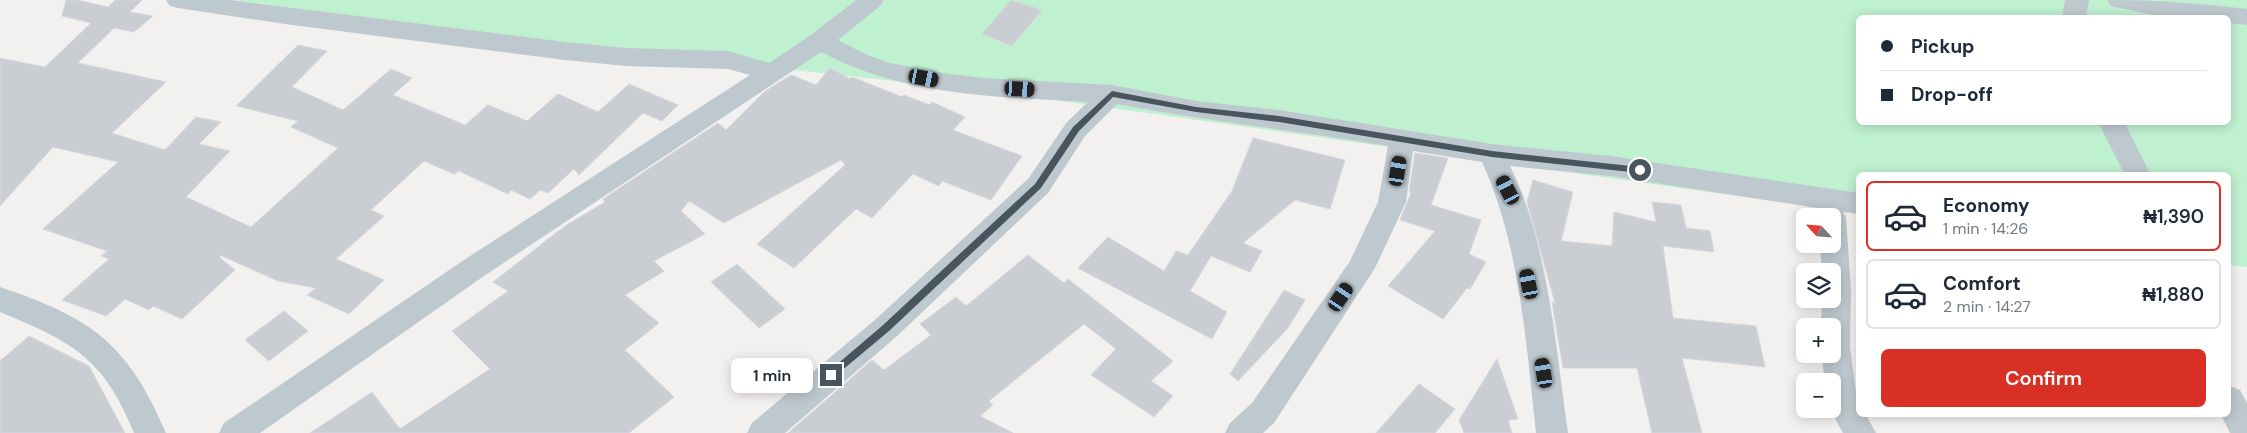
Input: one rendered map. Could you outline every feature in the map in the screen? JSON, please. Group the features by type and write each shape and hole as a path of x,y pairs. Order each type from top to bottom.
{"street":[{"path":"178,0 285,16 565,51 626,57 728,60 771,72"},
{"path":"235,433 474,268 820,41 872,0"},
{"path":"2074,15 2077,0"},
{"path":"2119,0 2184,6 2247,17"},
{"path":"820,41 858,61 887,71 943,82 983,87 1112,94 1196,110 1279,119 1492,154 1611,166 1813,208"},
{"path":"763,433 886,328 1038,186 1076,129 1112,94"},
{"path":"2113,125 2136,172"},
{"path":"1241,433 1264,413 1361,268 1392,202 1402,140"},
{"path":"1492,154 1508,190 1518,228 1536,322 1552,433"},
{"path":"1841,209 1856,205"},
{"path":"1835,253 1837,289 1835,348 1844,406 1860,433"},
{"path":"0,299 77,334 121,374 139,406 150,433"},
{"path":"2231,403 2246,433"}],"green space":[{"path":"233,0 2247,0 2247,267 2231,265 2231,172 1856,172 1856,213 1841,210 1841,208 1823,208 1019,95 625,51"}],"building":[{"path":"66,0 77,0 108,7 115,0 142,0 130,12 153,16 134,32 114,28 78,63 166,82 112,133 165,150 196,117 221,122 199,144 230,151 186,197 251,227 338,148 291,127 298,121 236,106 298,45 327,51 292,87 343,110 391,69 412,78 393,95 465,125 488,105 527,121 558,94 598,112 629,84 678,105 662,121 643,113 579,175 574,169 548,193 540,190 530,199 511,190 508,194 459,171 454,174 424,161 371,210 384,216 336,259 384,280 349,314 307,295 316,288 278,281 220,255 219,257 235,270 182,319 153,306 149,310 125,299 106,316 62,300 109,259 101,256 107,251 43,229 118,162 53,147 0,206 0,58 45,67 91,23 62,16"},
{"path":"1011,0 1042,10 1012,46 982,34"},
{"path":"830,68 850,79 852,77 902,97 904,95 930,105 932,102 965,117 953,130 1022,156 991,200 942,181 939,186 913,174 872,218 856,209 794,268 757,244 845,165 841,160 724,223 689,201 681,211 705,234 654,261 664,271 625,295 659,323 625,350 674,397 629,433 310,433 372,392 400,429 490,369 452,331 508,291 493,282 565,226 605,202 603,199 718,123 726,130 764,92 791,75 816,85"},
{"path":"1253,138 1345,160 1330,209 1295,200 1243,243 1262,251 1250,272 1211,256 1190,291 1227,312 1212,339 1078,268 1108,237 1164,271 1176,251 1188,255 1232,191"},
{"path":"1415,153 1448,158 1431,205 1481,220 1469,254 1486,262 1470,289 1467,288 1443,319 1388,286 1435,231 1400,220 1411,193 1409,192"},
{"path":"1533,180 1573,192 1561,241 1612,246 1614,212 1656,222 1652,202 1681,205 1686,228 1710,231 1714,252 1663,246 1673,318 1756,326 1765,367 1682,358 1702,433 1652,433 1637,368 1563,368 1552,302 1555,303 1527,202"},
{"path":"1028,255 1064,283 1068,279 1173,361 1151,381 1173,396 1154,417 1091,375 1116,349 1084,324 989,401 993,405 980,416 1013,433 788,433 872,360 884,370 931,335 920,324 956,297 966,306"},
{"path":"737,264 785,309 759,328 711,282"},
{"path":"1284,290 1305,300 1288,328 1238,381 1230,374"},
{"path":"284,311 308,331 269,361 245,340"},
{"path":"29,336 89,366 125,433 0,433 0,361"},
{"path":"1497,359 1518,419 1508,420 1512,433 1464,433 1459,420"},
{"path":"1419,384 1455,409 1435,433 1376,433"}],"route":[{"path":"831,375 886,328 1038,186 1076,129 1112,94 1196,110 1279,119 1492,154 1640,170"}]}
